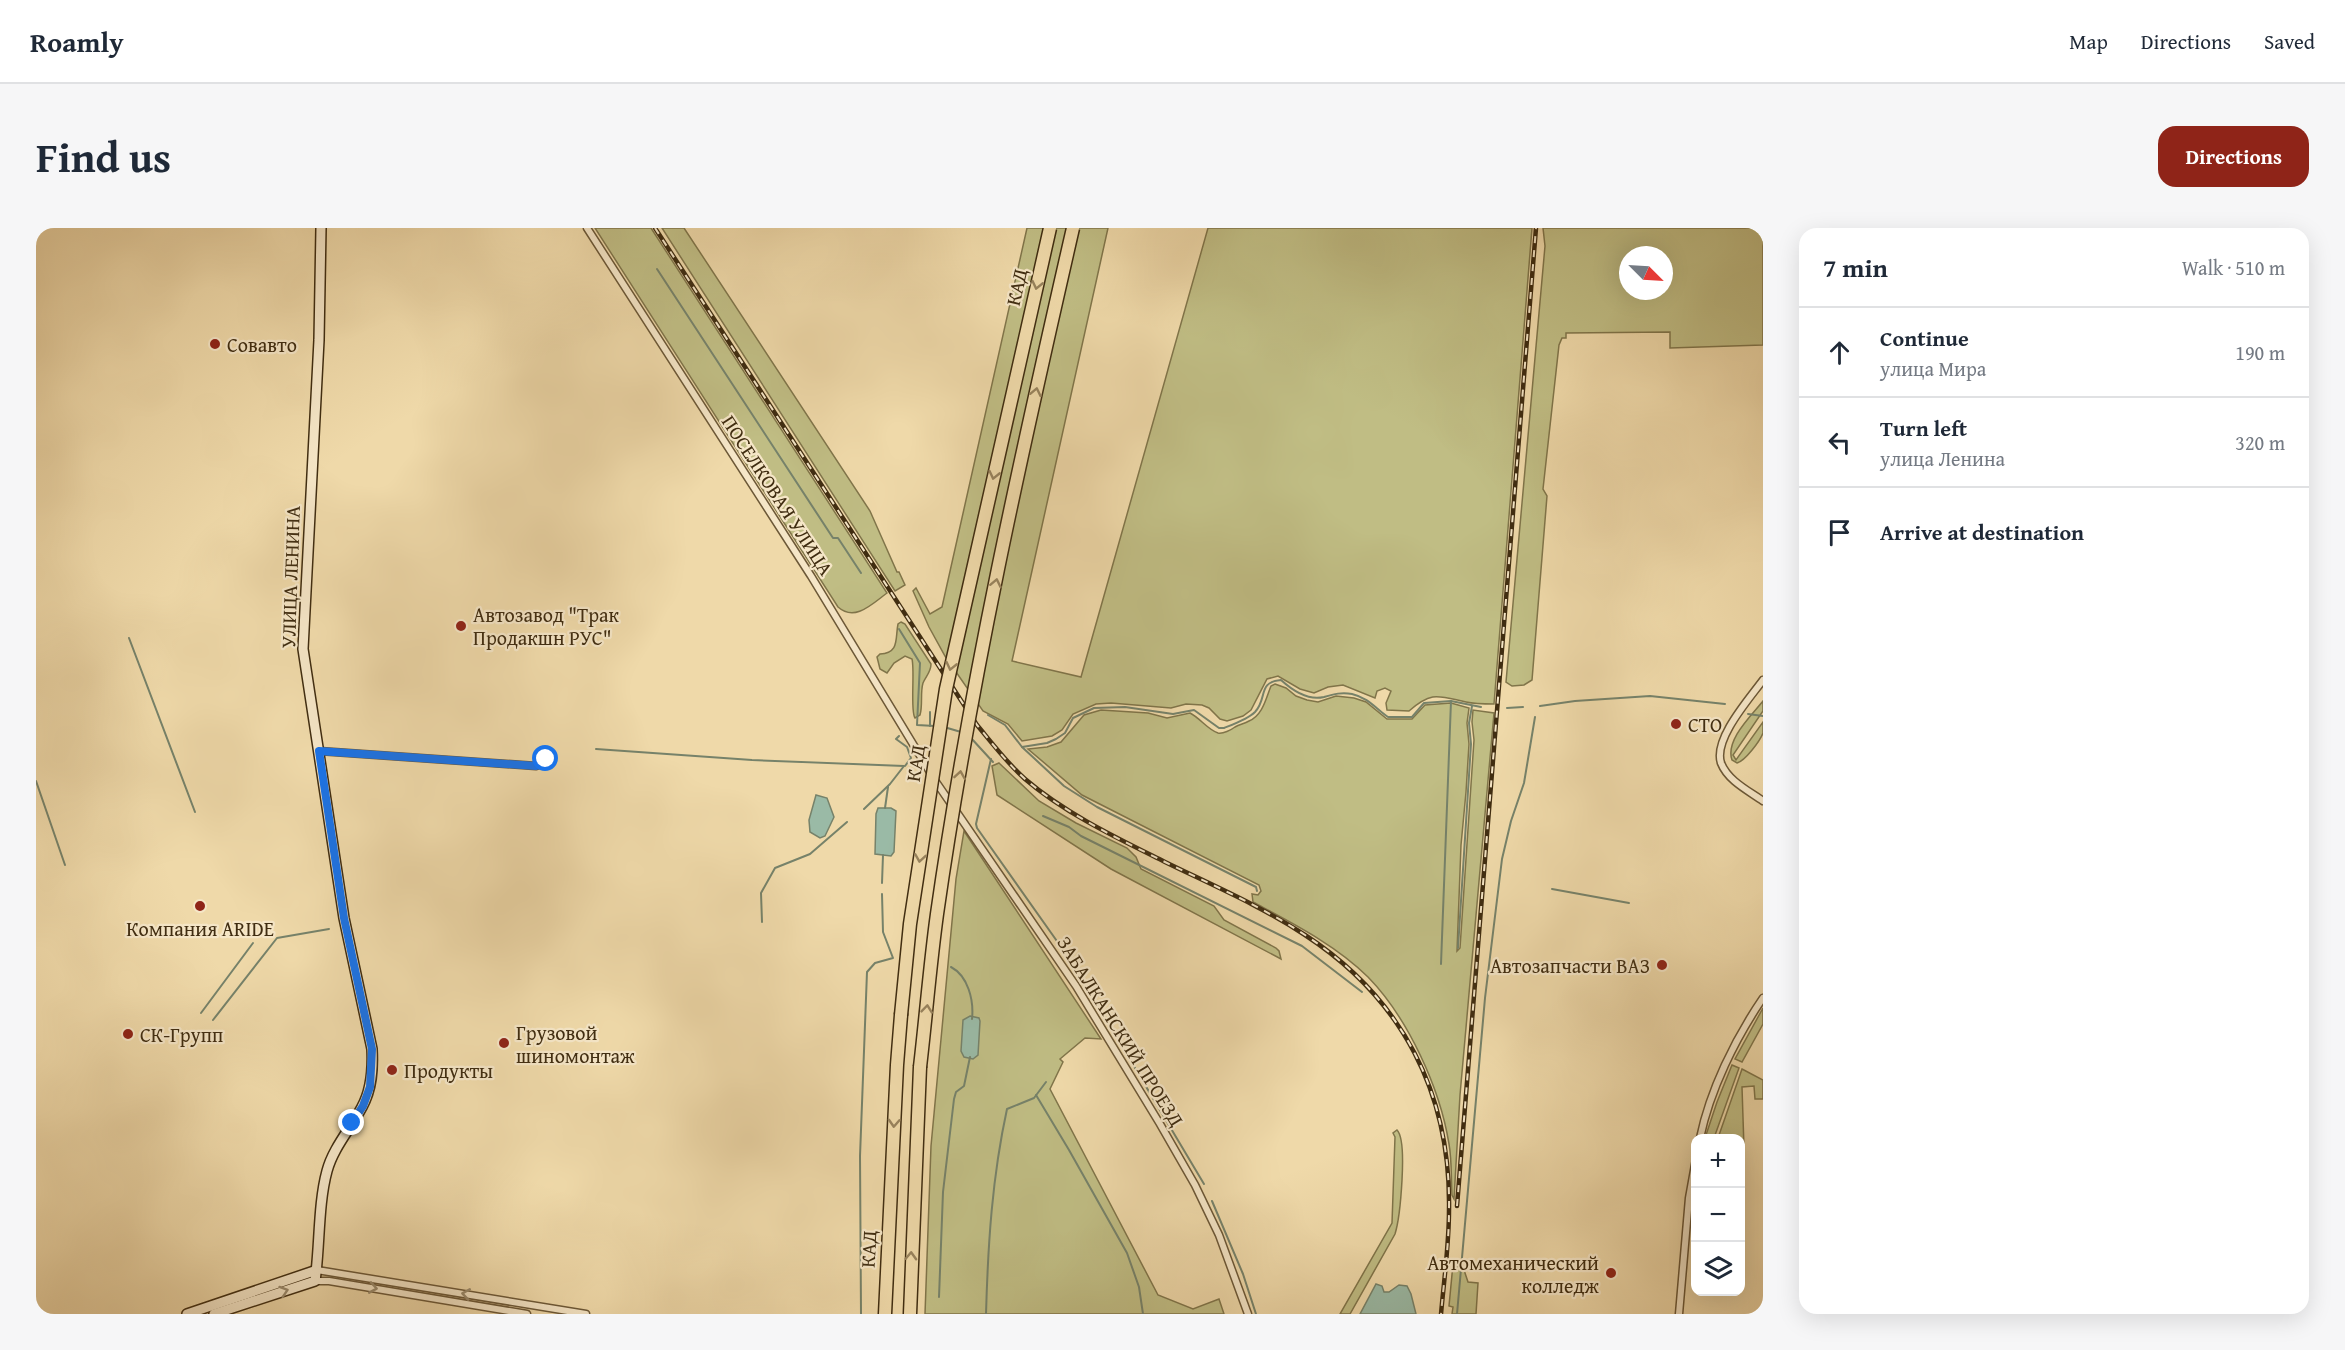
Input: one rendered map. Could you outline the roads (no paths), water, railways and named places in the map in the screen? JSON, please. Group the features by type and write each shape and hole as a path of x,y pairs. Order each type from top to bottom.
{"highway":[{"name":"КАД","path":"885,1314 897,1065 910,924 946,689 1050,228"},
{"path":"910,1314 920,1067 937,915 973,693 1073,228"}],"street":[{"name":"УЛИЦА ЛЕНИНА","path":"315,1281 327,1170 336,1149 363,1106 370,1087 372,1068 372,1049 344,918 303,649 321,228"},
{"name":"ПОСЕЛКОВАЯ УЛИЦА","path":"587,228 811,576 936,782"},
{"path":"1763,680 1729,728 1721,748 1721,762 1736,782 1763,801"},
{"path":"319,751 536,766 542,764 546,759"},
{"name":"ЗАБАЛКАНСКИЙ ПРОЕЗД","path":"936,782 1076,986 1160,1124 1195,1185 1219,1235 1248,1314"},
{"path":"1701,1134 1708,1108 1724,1070 1740,1036 1763,998"},
{"path":"1679,1314 1691,1185"},
{"path":"187,1314 317,1270 586,1314"},
{"path":"214,1314 315,1281 329,1281 527,1314"}],"waterway":[{"path":"657,269 833,538 838,538 861,573"},
{"path":"899,629 920,663 917,725 935,726"},
{"path":"129,638 195,812"},
{"path":"988,715 1005,725 1022,747 1047,743 1056,739 1065,733 1073,718 1094,708 1125,707 1173,714 1194,710 1219,728 1224,728 1252,715 1259,707 1266,687 1274,681 1281,680 1306,696 1318,698 1341,693 1358,696 1388,717 1412,717 1424,703 1451,701 1481,707"},
{"path":"1540,706 1575,701 1650,696 1725,704"},
{"path":"1441,964 1451,701"},
{"path":"1458,948 1471,744 1469,723 1472,706"},
{"path":"1507,708 1523,707"},
{"path":"930,712 930,726"},
{"path":"1748,714 1763,716"},
{"path":"1457,1314 1485,998 1502,859 1511,821 1524,783 1535,717"},
{"path":"944,727 961,732"},
{"path":"899,736 896,739 907,747 911,758 905,766"},
{"path":"971,738 993,762"},
{"path":"1022,747 1064,786 1097,807 1256,887 1257,891"},
{"path":"596,749 752,760 904,766 890,784 864,809"},
{"path":"991,759 977,828 1059,944 1204,1184"},
{"path":"36,781 65,865"},
{"path":"885,808 888,787"},
{"path":"1043,816 1069,827 1081,836 1302,946 1362,992"},
{"path":"762,922 761,893 775,868 810,854 847,822"},
{"path":"882,883 883,855"},
{"path":"1552,889 1629,903"},
{"path":"861,1314 860,1156 867,972 875,963 893,958 883,932 882,894"},
{"path":"213,1020 277,938 329,929"},
{"path":"201,1013 253,943"},
{"path":"951,967 962,976 969,989 972,1019"},
{"path":"939,1297 943,1192 954,1099 956,1092 964,1086 970,1057"},
{"path":"986,1314 992,1211 1007,1109 1034,1098 1046,1082"},
{"path":"1036,1095 1127,1253 1139,1287 1143,1314"},
{"path":"1212,1201 1243,1274 1256,1314"}],"railway":[{"path":"655,228 977,725 1012,766 1041,792 1092,825 1254,905 1305,935 1339,960 1369,989 1394,1020 1414,1053 1430,1089 1441,1127 1447,1168 1449,1210 1441,1314"},
{"path":"1457,1206 1536,228"}],"place":[{"name":"Совавто","path":"215,344"},
{"name":"Автозавод \"Трак Продакшн РУС\"","path":"461,626"},
{"name":"СТО","path":"1676,724"},
{"name":"Компания ARIDE","path":"200,906"},
{"name":"Автозапчасти ВАЗ","path":"1662,965"},
{"name":"СК-Групп","path":"128,1034"},
{"name":"Грузовой шиномонтаж","path":"504,1043"},
{"name":"Продукты","path":"392,1070"},
{"name":"Автомеханический колледж","path":"1611,1273"}]}
